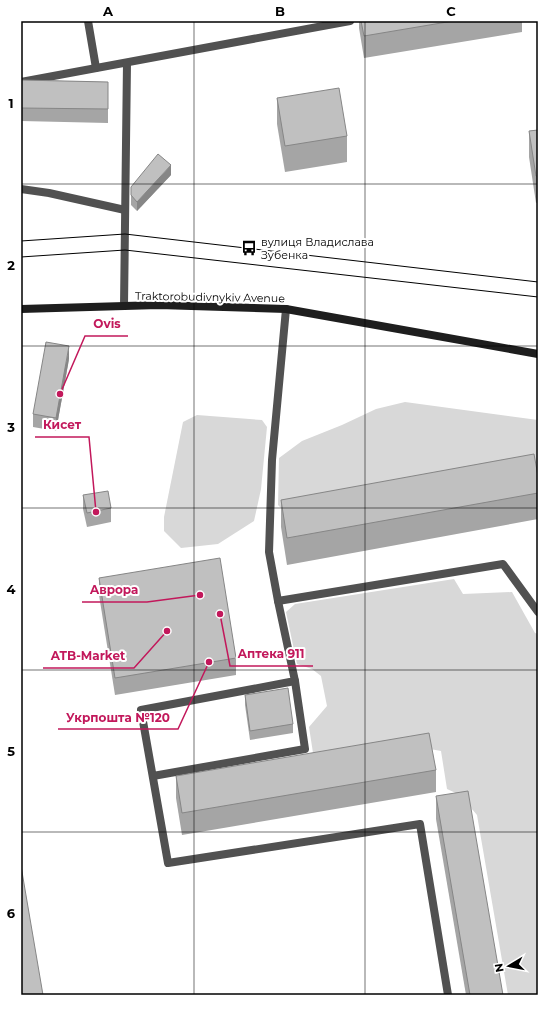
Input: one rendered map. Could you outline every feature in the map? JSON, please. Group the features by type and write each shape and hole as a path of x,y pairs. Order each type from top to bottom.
{"main road":[{"name":"Traktorobudivnykiv Avenue","path":"21,310 124,306 209,306 286,309 538,354"}],"lane":[{"path":"88,21 96,68"},
{"path":"21,82 350,21"},
{"path":"124,306 127,63"},
{"path":"21,189 49,193 125,210"},
{"path":"152,776 305,749 295,681 269,552 272,460 286,309"},
{"path":"278,600 503,564 538,612"},
{"path":"295,681 141,710 168,863 420,824 448,995"}],"shaded area":[{"path":"405,402 538,420 538,481 288,515 278,505 279,458 302,441 376,409"},
{"path":"197,415 262,420 267,427 261,489 254,521 218,544 181,548 164,531 164,517 183,422"},
{"path":"454,579 463,594 512,592 535,633 538,634 538,995 508,995 477,815 460,795 447,789 441,751 430,749 313,753 309,727 327,706 321,676 312,669 297,664 286,612 295,604"}],"building":[{"path":"361,21 453,21 364,36"},
{"path":"21,80 108,82 108,109 21,108"},
{"path":"339,88 347,136 285,146 277,98"},
{"path":"538,130 538,176 536,176 529,131"},
{"path":"158,154 171,165 137,202 131,195 131,187"},
{"path":"46,342 69,346 56,418 33,414"},
{"path":"534,454 538,476 538,493 287,538 281,500"},
{"path":"108,491 111,508 87,513 83,495"},
{"path":"220,558 236,658 115,678 99,578"},
{"path":"288,688 293,724 250,731 245,695"},
{"path":"429,733 436,770 182,813 176,776"},
{"path":"468,791 503,995 470,995 436,796"},
{"path":"21,866 43,995 21,995"}],"tram line":[{"path":"21,241 125,234 538,282"},
{"path":"21,257 125,250 538,297"}],"place":[{"name":"вулиця Владислава Зубенка","path":"249,248"},
{"name":"Ovis","path":"60,394"},
{"name":"Кисет","path":"96,512"},
{"name":"Аврора","path":"200,595"},
{"name":"Аптека 911","path":"220,614"},
{"name":"ATB-Market","path":"167,631"},
{"name":"Укрпошта №120","path":"209,662"}]}
